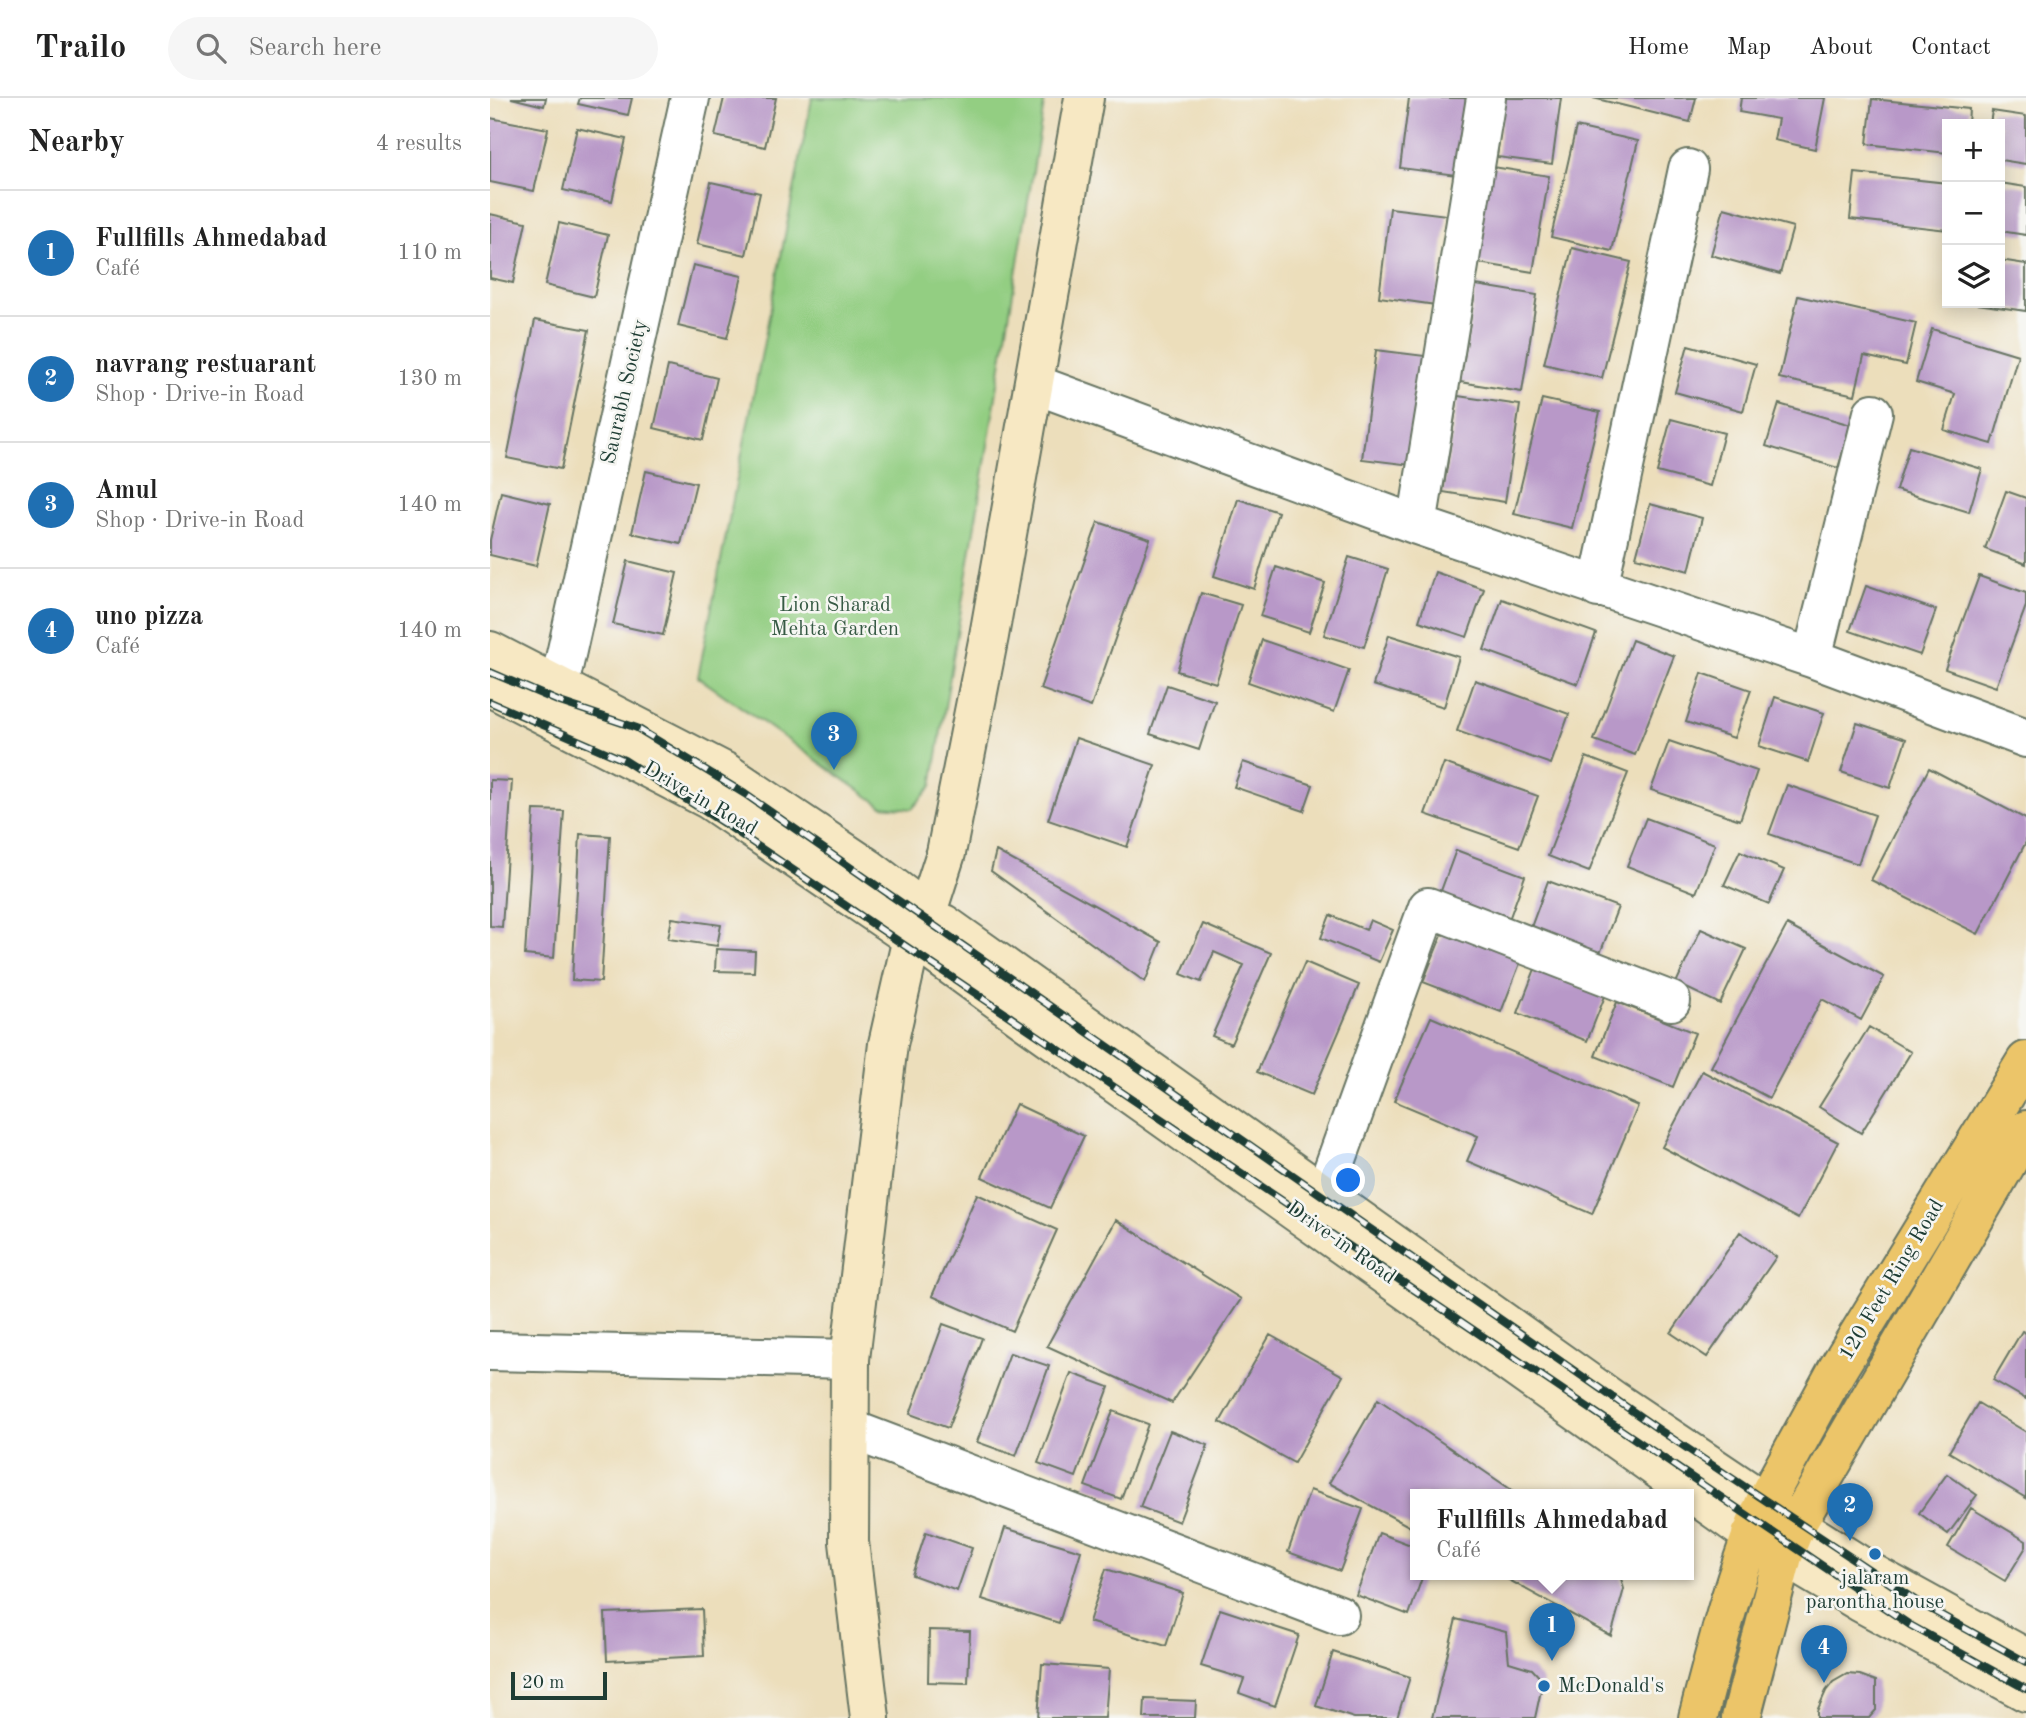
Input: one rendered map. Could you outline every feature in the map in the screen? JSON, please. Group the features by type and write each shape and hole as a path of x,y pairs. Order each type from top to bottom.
{"main road":[{"path":"870,1718 849,1542 850,1359 888,1044 921,926 946,853 1034,384 1084,98"},
{"path":"490,651 725,772 868,868 921,926 1324,1195 1613,1400 1789,1540 1860,1602 2026,1692"},
{"name":"Drive-in Road","path":"490,687 708,799 921,926 1027,1021 1758,1518"},
{"name":"120 Feet Ring Road","path":"1698,1718 1730,1598 1758,1518 1837,1370 2026,1061"},
{"name":"120 Feet Ring Road","path":"1741,1718 1789,1540 2026,1130"},
{"path":"1789,1540 1875,1576 2026,1658"}],"street":[{"name":"Saurabh Society","path":"559,686 690,98"},
{"path":"1417,525 1486,98"},
{"path":"1598,588 1688,169"},
{"path":"1034,384 1417,525 2024,732"},
{"path":"1812,658 1872,413"},
{"path":"1324,1195 1428,907 1671,1002"},
{"path":"490,1351 850,1359"},
{"path":"850,1429 1339,1615"}],"green space":[{"name":"Lion Sharad Mehta Garden","path":"812,98 1045,98 932,786 912,809 882,806 698,677"}],"building":[{"path":"511,98 546,98 544,106"},
{"path":"580,98 632,98 628,115 578,104"},
{"path":"724,98 776,98 765,147 715,136"},
{"path":"1409,98 1466,98 1456,175 1400,168"},
{"path":"1504,98 1561,98 1552,164 1497,157"},
{"path":"1593,98 1696,98 1690,122"},
{"path":"1741,98 1825,98 1815,149 1774,140 1778,119 1739,112"},
{"path":"1872,99 1969,109 1968,119 1942,119 1942,152 1867,144"},
{"path":"1992,111 2026,116 2026,164 2005,161 2005,119 1991,119"},
{"path":"490,118 548,129 534,191 490,182"},
{"path":"1576,127 1638,141 1612,251 1551,237"},
{"path":"577,128 626,139 612,201 563,190"},
{"path":"1487,166 1549,176 1533,272 1472,262"},
{"path":"1855,173 1942,182 1942,229 1850,219"},
{"path":"711,182 760,193 746,255 697,244"},
{"path":"2005,184 2026,187 2026,235 2005,232"},
{"path":"1390,208 1447,215 1436,305 1379,297"},
{"path":"1724,208 1793,227 1780,274 1711,255"},
{"path":"490,214 526,222 513,283 490,278"},
{"path":"559,223 608,235 594,297 545,285"},
{"path":"1572,248 1631,262 1602,378 1544,364"},
{"path":"2005,261 2026,264 2026,311 2005,308"},
{"path":"693,265 742,276 727,338 678,326"},
{"path":"1476,285 1537,295 1522,392 1460,382"},
{"path":"1798,296 1916,323 1906,365 1864,356 1855,395 1779,378"},
{"path":"535,320 589,330 561,469 507,458"},
{"path":"1932,329 2018,355 1992,444 1944,430 1955,394 1916,382"},
{"path":"1688,345 1756,364 1743,411 1675,392"},
{"path":"1376,350 1425,356 1411,465 1362,459"},
{"path":"668,366 717,378 703,440 654,428"},
{"path":"1458,396 1520,405 1505,502 1443,492"},
{"path":"1542,399 1600,412 1572,528 1514,514"},
{"path":"1779,404 1851,425 1838,468 1766,446"},
{"path":"1671,419 1724,433 1710,486 1657,472"},
{"path":"1909,447 1982,469 1969,512 1896,490"},
{"path":"646,471 696,483 681,544 632,533"},
{"path":"2006,491 2026,498 2026,564 1985,549"},
{"path":"501,492 550,504 536,566 490,555 490,540"},
{"path":"1238,499 1278,512 1254,589 1214,576"},
{"path":"1650,504 1702,518 1689,571 1636,557"},
{"path":"1098,522 1150,539 1091,707 1040,689"},
{"path":"1349,557 1388,569 1364,647 1324,635"},
{"path":"628,561 677,573 663,635 613,624"},
{"path":"1276,567 1325,583 1309,632 1260,616"},
{"path":"1435,572 1484,589 1467,637 1419,621"},
{"path":"1979,576 2026,593 2026,606 1996,687 1945,669"},
{"path":"1866,586 1936,610 1920,655 1850,631"},
{"path":"1201,593 1241,605 1216,683 1177,671"},
{"path":"1502,599 1596,633 1578,684 1484,650"},
{"path":"1389,635 1459,657 1444,707 1373,685"},
{"path":"1262,640 1349,670 1334,712 1248,682"},
{"path":"1632,640 1674,656 1635,755 1594,740"},
{"path":"1702,673 1751,690 1734,738 1686,722"},
{"path":"1475,680 1569,714 1551,764 1457,731"},
{"path":"1167,685 1215,701 1199,750 1150,734"},
{"path":"1775,697 1824,713 1808,762 1759,746"},
{"path":"1857,723 1906,739 1890,788 1841,772"},
{"path":"1076,738 1155,765 1127,847 1048,820"},
{"path":"1669,741 1757,771 1740,820 1651,790"},
{"path":"1586,757 1628,773 1589,872 1548,856"},
{"path":"1243,762 1313,785 1304,811 1234,787"},
{"path":"1444,763 1538,796 1519,847 1425,814"},
{"path":"1929,768 2026,819 2026,842 1978,934 1871,880"},
{"path":"490,780 512,781 502,927 490,926"},
{"path":"1787,785 1875,815 1858,864 1769,834"},
{"path":"534,810 564,811 554,958 525,955"},
{"path":"1646,818 1715,844 1696,893 1627,866"},
{"path":"580,834 610,836 601,982 572,980"},
{"path":"1456,850 1525,876 1507,925 1438,899"},
{"path":"996,851 1161,942 1145,982 991,871"},
{"path":"1740,851 1784,870 1769,904 1724,885"},
{"path":"1548,881 1618,907 1599,956 1530,930"},
{"path":"1330,915 1366,930 1370,920 1393,930 1379,962 1321,938"},
{"path":"672,918 721,925 717,946 668,939"},
{"path":"1203,924 1271,953 1231,1044 1212,1036 1244,965 1214,952 1201,982 1181,974"},
{"path":"1787,925 1884,977 1861,1020 1822,999 1769,1098 1711,1067"},
{"path":"1445,927 1522,958 1501,1012 1423,982"},
{"path":"1701,929 1746,949 1720,1004 1676,983"},
{"path":"716,949 755,951 754,972 715,971"},
{"path":"1305,962 1359,985 1312,1095 1257,1072"},
{"path":"1535,969 1605,996 1587,1041 1518,1013"},
{"path":"1617,1002 1695,1033 1673,1087 1595,1056"},
{"path":"1431,1017 1638,1106 1592,1214 1467,1161 1478,1136 1394,1101"},
{"path":"1869,1027 1911,1052 1861,1133 1819,1107"},
{"path":"1702,1071 1838,1142 1798,1219 1662,1147"},
{"path":"1016,1104 1084,1136 1050,1208 982,1177"},
{"path":"977,1194 1057,1230 1012,1331 932,1296"},
{"path":"1116,1220 1241,1299 1172,1403 1047,1346"},
{"path":"1740,1232 1776,1257 1707,1357 1671,1333"},
{"path":"943,1324 982,1338 948,1428 910,1414"},
{"path":"2022,1331 2026,1333 2026,1399 1993,1380"},
{"path":"1270,1335 1343,1376 1294,1463 1220,1422"},
{"path":"1010,1353 1049,1366 1016,1456 977,1442"},
{"path":"1071,1373 1109,1387 1076,1477 1038,1463"},
{"path":"1378,1399 1510,1489 1410,1489 1410,1527 1329,1483"},
{"path":"1978,1403 2026,1432 2026,1498 1949,1452"},
{"path":"1113,1411 1148,1424 1121,1499 1085,1486"},
{"path":"1170,1431 1208,1445 1179,1522 1140,1507"},
{"path":"1947,1474 1977,1495 1948,1534 1919,1513"},
{"path":"1310,1490 1363,1509 1340,1571 1288,1552"},
{"path":"1971,1508 2026,1541 2026,1547 2005,1581 1948,1547"},
{"path":"1005,1528 1081,1551 1059,1623 982,1599"},
{"path":"926,1532 972,1548 957,1591 912,1575"},
{"path":"1379,1533 1410,1545 1410,1580 1421,1580 1409,1615 1356,1595"},
{"path":"1106,1569 1183,1593 1166,1646 1089,1622"},
{"path":"1509,1580 1621,1580 1624,1589 1611,1636"},
{"path":"702,1609 704,1656 607,1661 605,1613"},
{"path":"1220,1609 1299,1635 1275,1706 1239,1693 1244,1679 1201,1666"},
{"path":"1456,1619 1506,1632 1509,1662 1532,1669 1543,1681 1535,1718 1432,1718"},
{"path":"929,1630 970,1631 968,1683 928,1682"},
{"path":"1333,1652 1410,1677 1397,1718 1354,1718 1316,1706"},
{"path":"1042,1664 1109,1669 1105,1718 1038,1718"},
{"path":"1847,1674 1876,1681 1876,1710 1869,1718 1817,1718 1817,1711 1826,1691 1833,1682"},
{"path":"1145,1699 1196,1701 1195,1718 1144,1718"}],"railway":[{"path":"490,672 560,702 637,728 745,794 1661,1431 1921,1604 2026,1662"},
{"path":"490,702 624,760 728,826 1910,1625 2026,1689"}],"place":[{"name":"Amul","path":"834,770"},
{"name":"navrang restuarant","path":"1850,1541"},
{"name":"jalaram parontha house","path":"1875,1554"},
{"name":"Fullfills Ahmedabad","path":"1552,1661"},
{"name":"uno pizza","path":"1824,1683"},
{"name":"McDonald's","path":"1544,1686"}]}
